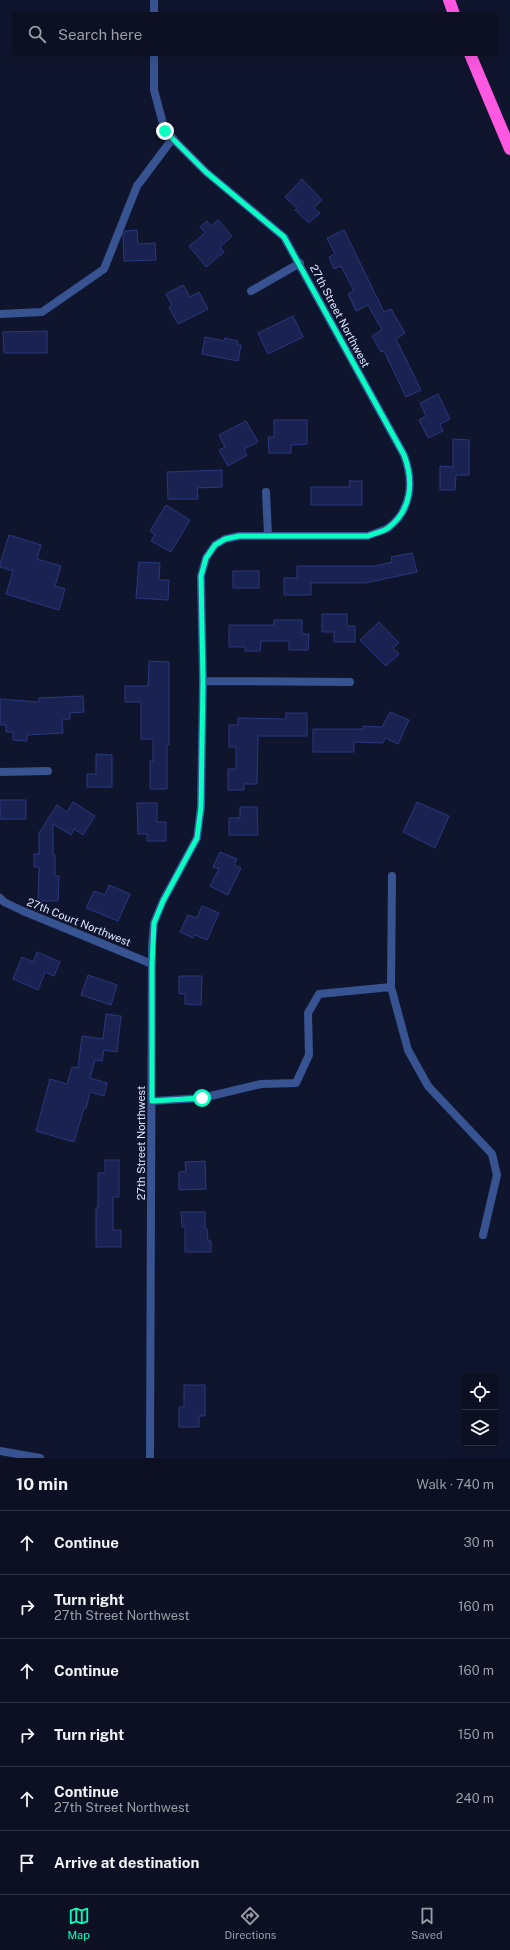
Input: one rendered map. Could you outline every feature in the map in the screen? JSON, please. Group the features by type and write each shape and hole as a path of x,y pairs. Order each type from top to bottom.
{"highway":[{"path":"450,0 453,12"},
{"path":"471,56 510,149"}],"street":[{"path":"154,0 154,12"},
{"name":"27th Street Northwest","path":"154,56 154,90 165,131 206,172 284,237 300,263 404,455 409,467 411,484 404,513 387,528 368,536 268,536"},
{"path":"0,314 42,312 104,269 137,186 173,138"},
{"path":"251,291 300,263"},
{"path":"266,492 268,536 239,536 225,539 215,545 206,558 201,576 203,681 350,682"},
{"name":"27th Street Northwest","path":"150,1458 152,964 154,923 163,901 197,838 201,807 203,681"},
{"path":"0,772 48,771"},
{"path":"392,876 391,987 408,1050 428,1086 492,1154 497,1175 483,1235"},
{"name":"27th Court Northwest","path":"0,898 4,902 23,911 152,964"},
{"path":"152,1101 202,1098 261,1084 296,1083 310,1055 308,1013 319,994 391,987"},
{"path":"0,1450 40,1458"}],"building":[{"path":"302,179 322,200 314,208 320,213 309,223 295,210 297,208 285,197"},
{"path":"218,220 232,236 220,247 224,252 206,267 189,246 205,233 200,227 207,221 211,226"},
{"path":"137,230 138,244 155,243 156,260 124,261 123,235 125,231"},
{"path":"344,230 384,312 391,309 405,333 396,339 421,390 406,397 384,351 381,352 372,336 382,330 368,305 356,311 348,294 354,291 341,266 334,269 329,257 335,254 327,238"},
{"path":"183,285 190,297 199,292 208,309 178,324 169,307 172,305 166,294"},
{"path":"293,316 303,337 268,354 258,333"},
{"path":"47,331 47,353 4,353 3,332"},
{"path":"205,337 224,341 225,338 238,341 237,345 241,345 238,361 202,354"},
{"path":"438,394 450,419 440,424 443,431 428,438 419,420 426,416 420,403"},
{"path":"274,420 307,420 307,444 291,445 291,453 269,453 268,437 274,437"},
{"path":"246,421 258,442 244,449 247,455 228,466 219,450 225,447 219,435"},
{"path":"453,439 469,440 469,475 456,475 455,490 440,490 440,466 453,467"},
{"path":"222,470 222,487 197,488 198,499 168,499 167,472"},
{"path":"349,481 362,481 362,505 311,505 311,487 350,487"},
{"path":"166,505 190,520 171,552 151,541 155,535 150,531"},
{"path":"9,535 41,545 37,559 61,566 55,586 65,589 59,610 6,594 13,571 0,567 0,564"},
{"path":"412,553 417,572 365,583 311,583 311,595 284,595 284,578 297,578 297,566 375,566 392,562 391,557"},
{"path":"139,562 160,563 159,580 169,580 168,600 136,598"},
{"path":"233,571 259,571 259,588 233,588"},
{"path":"322,614 347,614 347,626 355,626 355,642 334,642 334,632 322,632"},
{"path":"274,620 302,620 302,634 309,634 308,650 289,650 289,641 261,641 260,651 245,651 245,647 229,647 229,625 274,625"},
{"path":"379,622 399,643 393,648 399,654 386,666 360,640"},
{"path":"149,661 169,662 169,745 167,745 167,789 150,789 150,761 153,761 153,739 141,739 141,702 125,702 125,686 148,686"},
{"path":"83,696 84,712 70,713 70,719 62,720 63,733 27,735 27,741 13,740 13,732 6,732 6,725 0,725 0,699 39,702 39,698"},
{"path":"390,712 409,720 398,744 385,738 383,743 354,742 354,752 313,752 313,729 363,729 363,726 382,727"},
{"path":"286,713 307,713 307,736 258,736 257,784 244,784 244,790 228,790 228,769 236,769 236,747 229,747 229,725 238,725 238,718 286,719"},
{"path":"96,754 112,755 112,787 87,787 87,774 96,774"},
{"path":"0,800 26,800 26,819 0,819"},
{"path":"73,802 95,816 83,835 74,829 71,835 53,824 55,876 59,876 58,901 38,901 39,867 34,867 34,854 39,854 39,833 57,805 67,812"},
{"path":"417,802 449,816 435,848 403,832"},
{"path":"137,803 157,803 157,822 166,822 166,841 147,841 147,834 138,834"},
{"path":"240,807 257,807 258,835 229,835 229,818 240,818"},
{"path":"220,852 237,859 234,865 241,868 228,895 210,886 219,869 213,867"},
{"path":"109,885 130,894 118,921 86,908 94,891 105,895"},
{"path":"202,906 219,913 207,940 195,935 193,938 180,932 188,915 197,918"},
{"path":"37,952 60,962 54,976 45,972 38,990 13,979 22,957 33,962"},
{"path":"88,975 117,985 111,1005 81,995"},
{"path":"179,976 202,976 201,1005 185,1004 185,994 179,994"},
{"path":"106,1014 121,1016 117,1052 104,1050 102,1061 95,1060 90,1078 107,1083 104,1096 90,1092 74,1142 36,1131 50,1079 67,1084 72,1067 78,1068 82,1036 103,1039"},
{"path":"105,1160 119,1160 119,1197 113,1197 113,1230 121,1230 121,1247 96,1247 98,1173 105,1173"},
{"path":"205,1161 206,1189 179,1190 179,1172 186,1171 185,1162"},
{"path":"181,1212 205,1212 205,1229 207,1229 208,1241 211,1241 211,1252 185,1252 185,1227 182,1227"},
{"path":"184,1385 205,1385 205,1416 199,1416 199,1427 179,1427 179,1407 184,1407"}],"route":[{"path":"165,131 206,172 284,237 300,263 404,455 409,467 411,484 404,513 387,528 368,536 239,536 225,539 215,545 206,558 201,576 203,681 201,807 197,838 163,901 154,923 152,945 152,1101 202,1098"}]}
